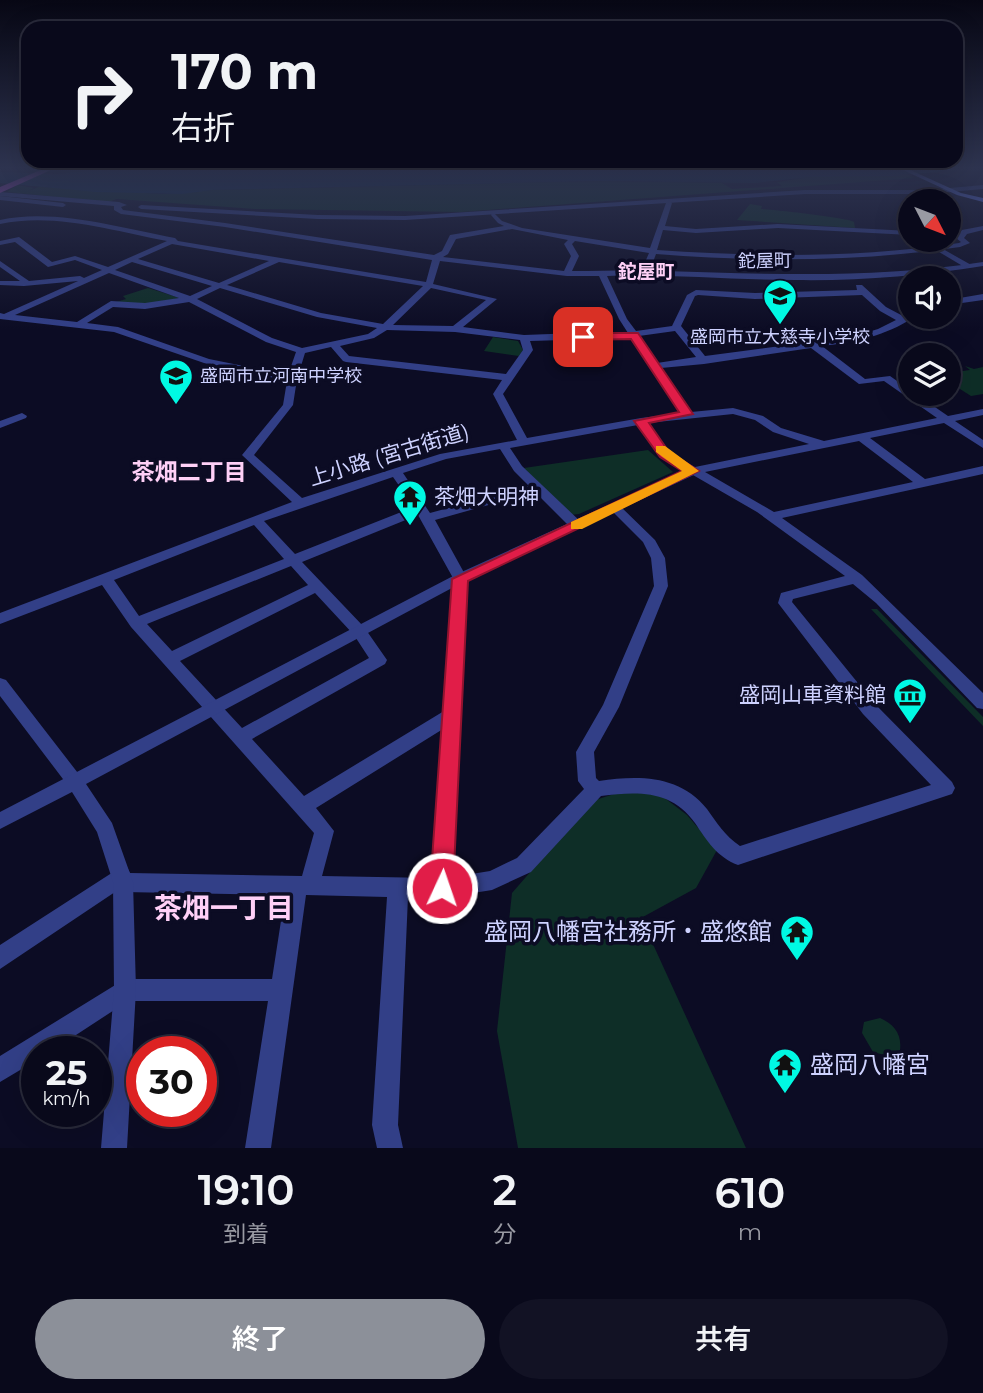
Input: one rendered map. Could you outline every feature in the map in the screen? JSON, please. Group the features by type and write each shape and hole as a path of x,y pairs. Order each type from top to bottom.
{"street":[{"path":"63,223 175,240 172,242"},
{"name":"鉈屋町","path":"219,223 567,274 650,272 711,276 847,275 927,272 983,264"},
{"path":"505,223 511,227"},
{"path":"650,272 662,223"},
{"path":"961,237 980,225"},
{"path":"660,228 696,231 778,226 898,232"},
{"path":"0,243 16,239 51,265 75,258 107,272 190,299 269,340 301,351 371,336 385,327 429,285 438,257 445,252 453,237 511,227 653,251 821,260 898,256 916,252"},
{"path":"567,274 575,256 568,244 573,238"},
{"path":"3,316 172,242 429,285 492,299 455,329"},
{"path":"942,252 969,266"},
{"path":"132,260 320,316 385,327 455,329 524,338 634,335 677,328"},
{"path":"96,302 145,306 190,299 277,260"},
{"path":"0,263 10,273 29,283"},
{"path":"63,272 75,278"},
{"path":"602,274 634,335 687,414"},
{"path":"847,275 883,309 898,314"},
{"path":"711,276 720,294"},
{"path":"0,283 88,277"},
{"path":"677,328 691,295 696,292 755,296 864,292"},
{"path":"961,301 983,297"},
{"path":"78,325 111,303"},
{"path":"3,316 115,329 207,361 292,379"},
{"path":"653,366 816,346 881,331 898,321"},
{"path":"677,328 704,361"},
{"path":"523,441 498,394 528,350 524,338"},
{"path":"334,345 346,359 511,378"},
{"path":"816,346 863,382 886,378 983,445"},
{"path":"300,503 248,455 288,405 292,379 301,351"},
{"name":"上小路 (宮古街道)","path":"0,619 300,503 444,456 640,421 733,411 759,418 777,430 825,444"},
{"path":"0,821 214,706 460,579 692,471 983,412"},
{"path":"0,425 22,416"},
{"path":"640,421 664,454 773,516 818,546 856,578 983,703"},
{"path":"861,437 923,483"},
{"path":"503,444 518,468 577,526"},
{"path":"773,516 983,470"},
{"path":"396,472 424,513 460,579 442,888"},
{"path":"136,623 293,560 424,513 538,487"},
{"path":"596,789 587,781 585,752 611,707 661,586 658,558 648,540 615,508"},
{"path":"241,737 379,660 359,631 256,520"},
{"path":"104,578 136,623 214,706 324,831 304,885 281,990 258,1148"},
{"path":"0,958 122,879 442,888 492,880 524,865 596,789 626,784 647,785 680,793 692,802 723,847 738,856 946,789 869,709 785,603 786,596 856,578"},
{"path":"170,659 317,586"},
{"path":"0,684 75,782 105,829 122,879 125,990 114,1148"},
{"path":"302,807 450,716"},
{"path":"390,1148 385,1125 398,887"},
{"path":"0,1070 125,990 281,990"}],"green space":[{"path":"775,223 854,223 855,228"},
{"path":"148,288 180,298 145,304 116,302 126,299 123,296"},
{"path":"493,337 518,341 523,350 519,356 484,351"},
{"path":"965,366 974,369 983,367 983,394 971,396 961,390 961,371 970,370"},
{"path":"648,450 673,472 579,514 570,515 524,468"},
{"path":"871,609 877,609 983,717 983,726"},
{"path":"627,790 662,796 687,815 717,850 696,888 641,918 746,1148 518,1148 497,1031 512,893 592,801"},
{"path":"880,1018 893,1027 900,1039 900,1050 892,1057 873,1052 862,1033 864,1022"}],"slow traffic":[{"path":"576,526 692,471 664,454 661,449"}],"place":[{"name":"盛岡市立大慈寺小学校","path":"780,326"},
{"name":"盛岡市立河南中学校","path":"176,406"},
{"name":"茶畑大明神","path":"410,527"},
{"name":"盛岡山車資料館","path":"910,725"},
{"name":"盛岡八幡宮社務所・盛悠館","path":"797,962"},
{"name":"盛岡八幡宮","path":"785,1095"}],"district":[{"name":"鉈屋町","path":"646,271"},
{"name":"茶畑二丁目","path":"189,472"},
{"name":"茶畑一丁目","path":"224,908"}],"route":[{"path":"442,888 460,579 692,471 664,454 640,421 687,414 634,335 598,339 583,337"}]}
